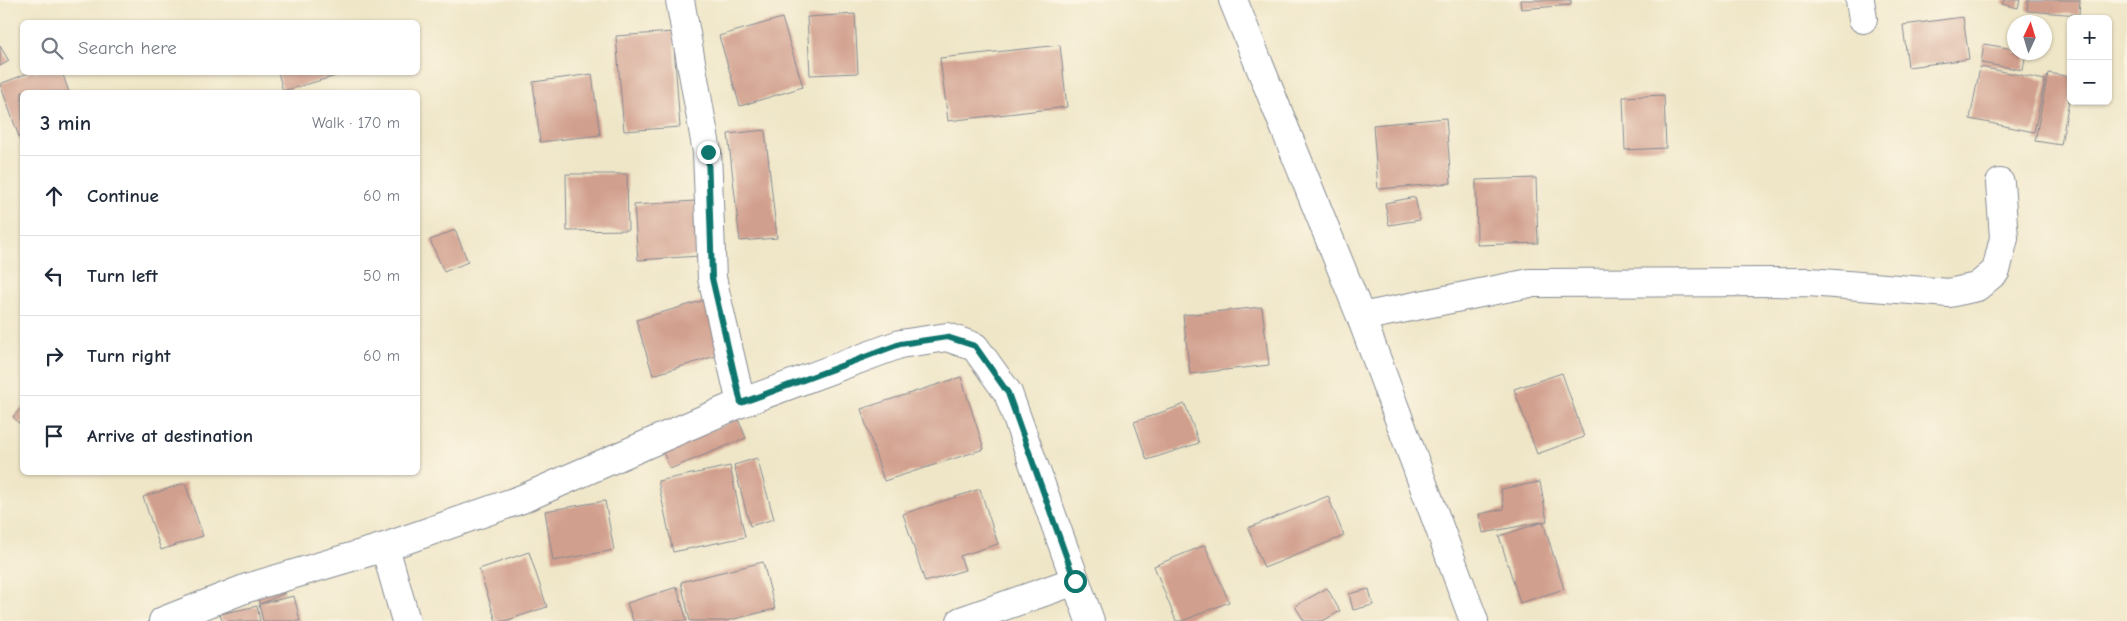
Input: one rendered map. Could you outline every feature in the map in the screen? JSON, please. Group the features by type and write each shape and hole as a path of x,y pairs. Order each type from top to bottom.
{"street":[{"path":"680,0 708,152 712,278 741,403"},
{"path":"1233,0 1361,317 1474,621"},
{"path":"1361,317 1530,283 1809,282 1949,293 1977,287 1996,271 2004,238 2000,183"},
{"path":"163,621 247,588 384,547 522,499 741,403 900,344 947,337 975,346 1008,393 1090,621"},
{"path":"384,547 406,621"},
{"path":"961,621 1075,581"}],"building":[{"path":"1520,0 1571,0 1571,5 1521,9"},
{"path":"2004,0 2020,0 2018,8 2002,4"},
{"path":"2028,0 2080,0 2079,15 2027,11"},
{"path":"855,14 858,73 810,75 807,17"},
{"path":"1963,17 1969,59 1908,67 1903,25"},
{"path":"782,18 803,87 740,106 719,36"},
{"path":"673,32 680,127 624,131 616,36"},
{"path":"1984,44 2007,48 2007,60 2025,60 2023,70 1981,63"},
{"path":"1060,45 1067,107 948,121 940,58"},
{"path":"0,46 9,61 0,66"},
{"path":"1980,67 2045,80 2034,132 1970,119"},
{"path":"2048,73 2067,76 2068,105 2061,145 2035,141"},
{"path":"592,74 600,135 540,142 533,82"},
{"path":"23,75 63,75 68,90 20,90 20,139 0,84"},
{"path":"279,75 336,75 287,90 283,90"},
{"path":"1664,95 1666,148 1625,150 1623,97"},
{"path":"1446,118 1451,183 1378,189 1373,125"},
{"path":"765,130 777,238 740,241 728,134"},
{"path":"566,174 627,174 628,230 567,231"},
{"path":"1536,178 1538,243 1477,245 1476,180"},
{"path":"1415,197 1420,220 1389,225 1385,203"},
{"path":"695,201 699,256 638,260 634,205"},
{"path":"455,230 468,262 444,272 430,240"},
{"path":"712,298 729,352 653,375 636,320"},
{"path":"1262,307 1269,365 1190,374 1183,315"},
{"path":"1562,373 1584,437 1537,454 1514,389"},
{"path":"961,377 984,449 884,481 861,409"},
{"path":"1185,404 1199,443 1147,460 1134,422"},
{"path":"20,409 20,424 13,417"},
{"path":"738,419 746,438 670,469 662,450"},
{"path":"757,458 774,519 750,526 734,465"},
{"path":"730,466 745,537 673,552 658,481"},
{"path":"1540,482 1547,521 1483,533 1479,514 1504,509 1501,489"},
{"path":"185,483 203,536 161,550 143,497"},
{"path":"980,489 998,544 960,556 965,570 925,582 903,514"},
{"path":"1328,496 1344,536 1264,568 1248,528"},
{"path":"605,501 614,550 553,561 545,511"},
{"path":"1543,522 1564,589 1520,603 1499,536"},
{"path":"1205,545 1229,602 1182,621 1176,621 1154,566"},
{"path":"529,552 547,607 505,621 496,621 479,569"},
{"path":"763,562 775,609 726,621 690,621 681,582"},
{"path":"279,580 285,593 260,604 254,591"},
{"path":"677,587 687,621 633,621 627,603"},
{"path":"1327,588 1340,611 1323,621 1304,621 1295,606"},
{"path":"1369,589 1373,605 1353,610 1349,594"},
{"path":"294,596 300,621 263,621 259,604"},
{"path":"257,606 260,621 222,621 220,614"}],"route":[{"path":"708,152 712,278 741,403 900,344 947,337 975,346 1008,393 1075,581"}]}
